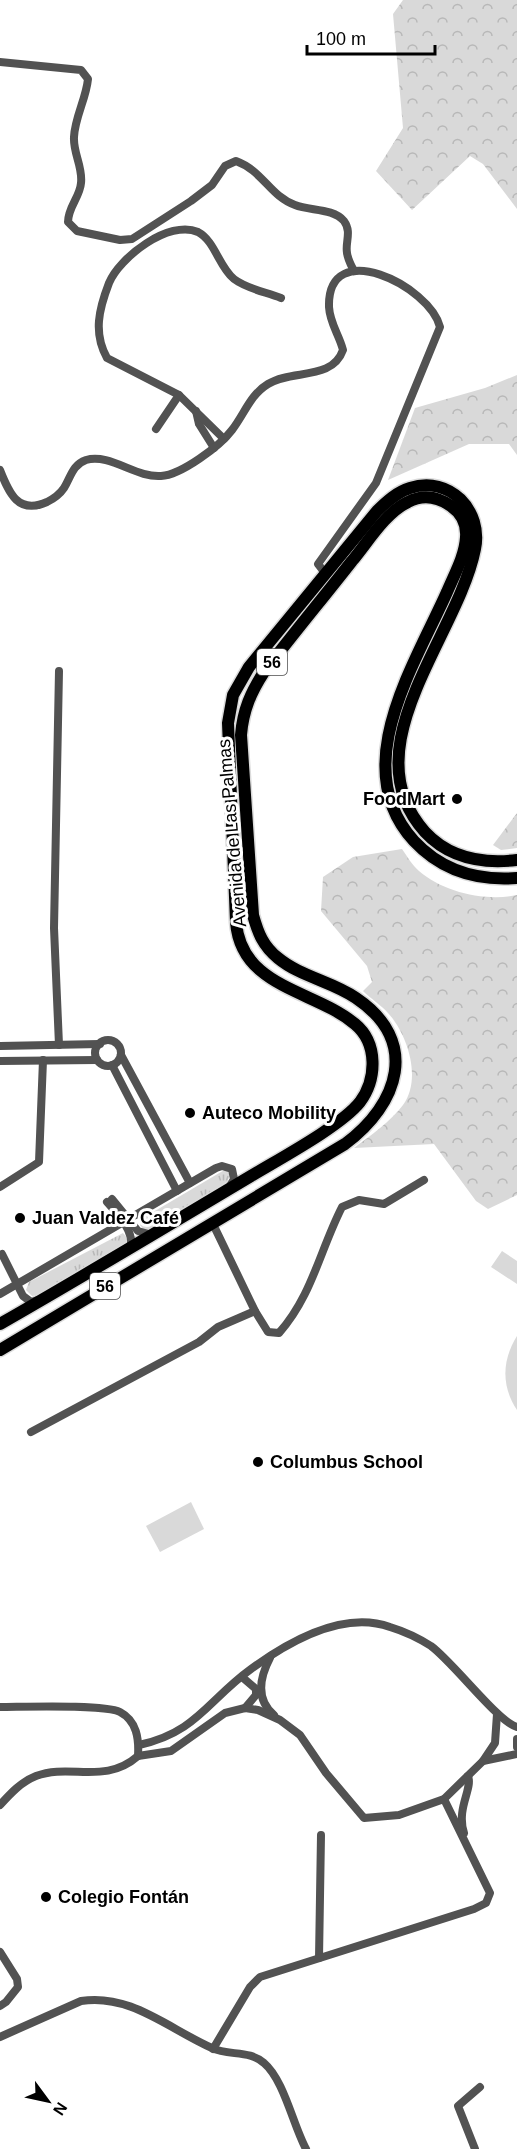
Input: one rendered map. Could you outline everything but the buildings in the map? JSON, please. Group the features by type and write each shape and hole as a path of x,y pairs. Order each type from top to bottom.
{"main road":[{"name":"Avenida de Las Palmas","path":"0,1324 221,1194 350,1112 365,1095 372,1076 371,1052 362,1031 347,1018 287,988 263,973 246,952 236,928 228,739 231,704 239,682 249,667 377,511 399,492 419,486 439,486 460,498 470,509 475,521 475,550 403,729 397,762 398,778 411,812 435,842 472,860 517,860"},
{"name":"Avenida de Las Palmas","path":"0,1350 362,1132 380,1112 396,1072 394,1047 377,1015 344,991 288,965 269,950 259,936 253,915 241,735 242,719 250,695 264,672 382,524 407,502 419,498 430,497 443,501 458,511 466,527 466,537 464,552 393,716 385,750 386,785 395,811 410,836 436,860 468,875 500,879 517,878"}],"street":[{"path":"0,62 81,70 88,79 87,94 74,129 73,144 81,165 82,185 68,210 68,222 77,231 120,240 132,239 191,201 212,185 225,166 236,161 249,166 280,197 294,205 335,214 344,222 348,234 346,252 354,271"},
{"path":"224,439 179,395 107,358 98,335 102,304 119,264 150,242 175,231 190,230 207,240 233,278 281,298"},
{"path":"0,470 8,491 18,504 39,505 59,493 75,467 86,460 101,459 146,475 162,476 180,470 224,439 256,391 272,381 331,368 339,360 343,350 331,324 331,290 336,281 354,271 387,276 401,284 437,315 440,327 376,483 318,564 325,573"},
{"path":"156,429 179,395"},
{"path":"196,411 199,424 214,448"},
{"path":"58,1045 54,928 59,670"},
{"path":"98,1060 96,1050 100,1044 107,1040 120,1047 121,1055 189,1183"},
{"path":"0,1046 100,1044"},
{"path":"0,1061 98,1060 105,1065 112,1065 118,1062 121,1055"},
{"path":"0,1187 39,1162 43,1060"},
{"path":"112,1065 177,1191"},
{"path":"0,1294 18,1286 189,1183 216,1168 227,1166 232,1169 234,1179 221,1194"},
{"path":"212,1222 255,1311 268,1332 279,1333 294,1317 310,1288 332,1227 342,1207 359,1200 384,1204 424,1180"},
{"path":"110,1200 126,1221 143,1234 153,1235"},
{"path":"126,1221 131,1239 129,1250"},
{"path":"2,1254 26,1300 43,1300"},
{"path":"31,1432 199,1342 218,1327 255,1311"},
{"path":"139,1745 163,1740 183,1730 242,1677 271,1657 333,1626 356,1621 374,1622 391,1627 431,1646 472,1684 497,1714 510,1726 517,1727"},
{"path":"271,1657 263,1671 260,1688 269,1711 300,1735 326,1773 364,1818 399,1815 444,1799 483,1761 495,1743 497,1714"},
{"path":"242,1677 256,1689 256,1695 245,1708"},
{"path":"0,1707 111,1708 130,1720 139,1736 138,1756"},
{"path":"0,1804 14,1789 38,1775 108,1771 129,1764 138,1756 171,1751 225,1713 245,1708 258,1710 280,1720"},
{"path":"517,1739 517,1747"},
{"path":"483,1761 517,1754"},
{"path":"467,1843 460,1816 470,1784 468,1776"},
{"path":"213,2049 255,1980 264,1975 474,1909 486,1903 490,1893 444,1799"},
{"path":"319,1958 321,1835"},
{"path":"0,1953 17,1978 18,1987 0,2006"},
{"path":"0,2037 70,2006 95,1999 129,2006 213,2049 253,2056 264,2063 273,2074 306,2149"},
{"path":"475,2149 458,2106 480,2087"}],"green space":[{"path":"403,0 517,0 517,209 483,164 470,156 412,210 376,171 403,128 393,14"},
{"path":"517,375 517,455 509,444 469,444 388,480 415,408 485,388"},
{"path":"517,813 517,848 501,850 493,845"},
{"path":"402,849 419,871 452,890 492,897 517,895 517,1195 488,1209 476,1201 434,1144 354,1148 386,1123 403,1105 409,1094 412,1070 407,1045 395,1022 363,991 372,982 367,966 321,911 323,877 353,857"},
{"path":"226,1169 231,1174 227,1182 153,1229 144,1230 140,1225 143,1218"},
{"path":"123,1233 128,1239 123,1246 38,1295 32,1296 26,1290 29,1282"},
{"path":"502,1251 517,1261 517,1284 491,1267"},
{"path":"517,1336 517,1410 508,1392 505,1373 508,1354"},
{"path":"191,1502 204,1529 160,1552 146,1526"}],"place":[{"name":"FoodMart","path":"457,799"},
{"name":"Auteco Mobility","path":"190,1113"},
{"name":"Juan Valdez Café","path":"20,1218"},
{"name":"Columbus School","path":"258,1462"},
{"name":"Colegio Fontán","path":"46,1897"}]}
